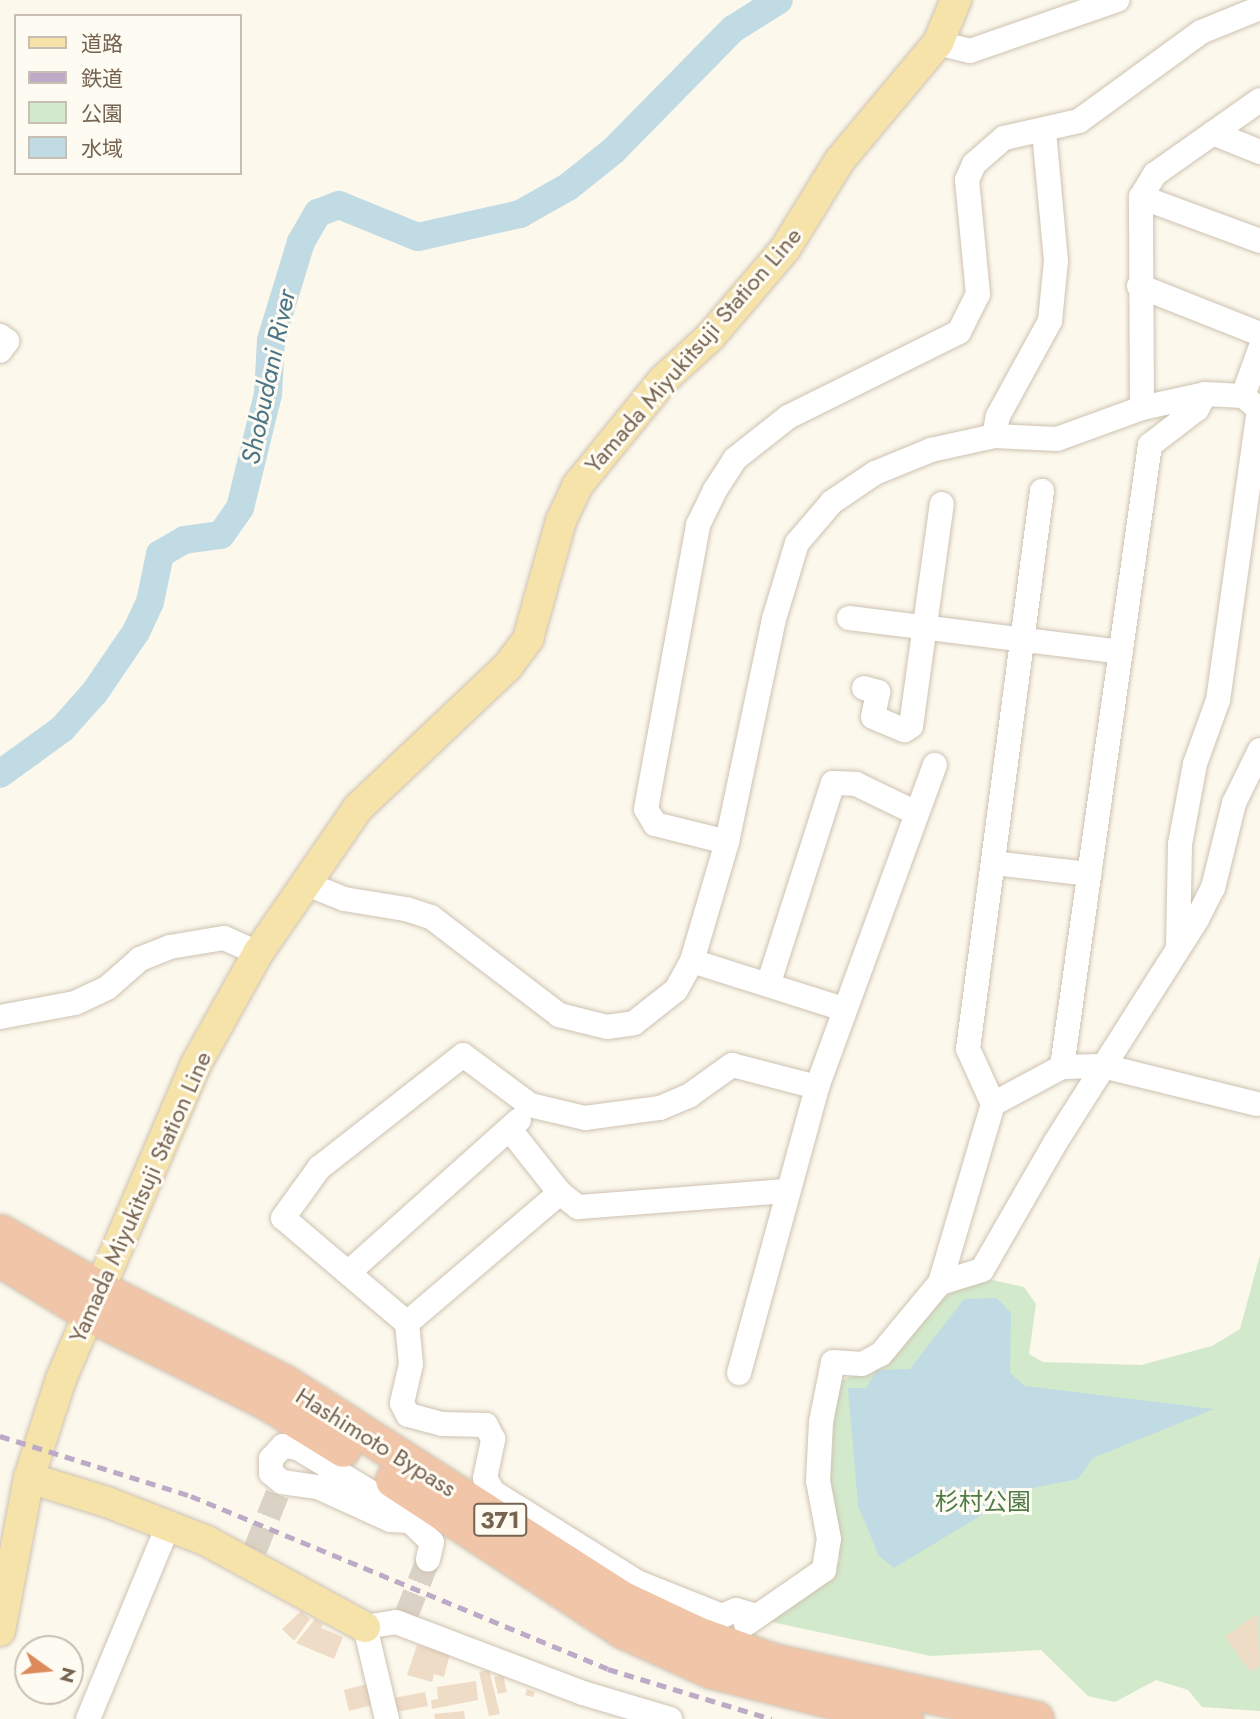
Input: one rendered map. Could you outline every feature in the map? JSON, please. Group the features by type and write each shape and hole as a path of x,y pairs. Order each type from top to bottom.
{"highway":[{"name":"Hashimoto Bypass","path":"0,1232 93,1301"},
{"name":"Hashimoto Bypass","path":"0,1259 285,1384 433,1502 621,1598 716,1656 905,1719"},
{"name":"Hashimoto Bypass","path":"716,1656 1036,1719"}],"main road":[{"name":"Yamada Miyukitsuji Station Line","path":"0,1631 29,1478 93,1301 196,1064 258,953 358,808 508,666 528,639 561,521 577,485 663,380 710,337 785,249 840,160 938,43 956,0"},
{"path":"29,1478 251,1558 365,1627"}],"street":[{"path":"938,43 970,51 1117,0"},
{"path":"727,842 655,824 646,809 698,525 735,459 788,416 959,332 978,294 967,180 974,164 1004,138 1044,132 1079,121 1201,32 1237,14 1260,8"},
{"path":"1142,408 1139,286 1141,197 1155,174 1260,100"},
{"path":"994,436 998,416 1050,321 1056,261 1044,132"},
{"path":"1213,133 1260,152"},
{"path":"1141,197 1260,241"},
{"path":"1139,286 1260,334"},
{"path":"0,336 7,341 0,351"},
{"path":"1243,396 1260,349"},
{"path":"307,884 344,899 431,917 517,986 559,1015 581,1024 607,1027 634,1023 676,990 692,961 727,842 774,619 797,543 832,502 875,474 931,450 994,436 1057,439 1142,408 1205,394 1243,396 1259,409 1255,481 1218,700 1195,764 1180,844 1178,947"},
{"path":"1062,1067 1150,444 1197,409 1205,394"},
{"path":"716,1656 757,1616 824,1570 829,1539 818,1481 821,1422 833,1362 862,1364 881,1353 940,1283 993,1104 968,1049 1042,491"},
{"path":"864,688 878,692 873,716 904,730 911,726 942,504"},
{"path":"849,618 1121,652"},
{"path":"940,1283 982,1270 1103,1066 1178,947 1213,888 1234,803 1260,750"},
{"path":"738,1373 817,1087 843,1009 935,765"},
{"path":"769,982 834,783 856,784 916,813"},
{"path":"993,863 1090,874"},
{"path":"0,1017 75,1003 107,988 140,959 170,947 224,938 258,953"},
{"path":"692,961 769,982 843,1009"},
{"path":"757,1616 736,1610 722,1616 637,1582 493,1492 485,1478 493,1439 486,1425 442,1424 408,1415 402,1403 411,1364 407,1323 283,1218 319,1168 463,1055 530,1105 585,1118 660,1108 690,1096 732,1065 817,1087"},
{"path":"993,1104 1062,1067 1103,1066 1256,1104"},
{"path":"349,1272 511,1131 530,1105"},
{"path":"511,1131 560,1193 578,1207 788,1191"},
{"path":"407,1323 560,1193"},
{"path":"283,1446 298,1448 390,1504 433,1502 390,1520 306,1483 282,1482 271,1474 271,1459 283,1446"},
{"path":"428,1560 432,1542 433,1502"},
{"path":"88,1719 168,1527"},
{"path":"387,1719 365,1627 403,1619 583,1693 670,1719"}],"green space":[{"name":"杉村公園","path":"1260,1255 1260,1711 1202,1707 1188,1690 1156,1680 1115,1702 1088,1696 1041,1650 931,1656 762,1620 821,1585 840,1560 829,1510 836,1383 884,1361 931,1305 979,1277 1024,1287 1036,1304 1029,1354 1043,1362 1141,1365 1212,1346 1240,1329"}],"water":[{"path":"997,1298 1011,1313 1010,1373 1025,1386 1214,1409 1093,1458 1078,1479 1023,1490 894,1568 879,1556 858,1506 848,1388 866,1388 877,1370 910,1369 964,1299"}],"building":[{"path":"301,1611 310,1619 294,1641 282,1629"},
{"path":"1257,1614 1260,1665 1251,1672 1225,1637"},
{"path":"315,1619 323,1624 321,1628 343,1637 334,1659 296,1643"},
{"path":"417,1645 450,1654 444,1677 434,1674 432,1682 407,1675"},
{"path":"489,1670 500,1714 489,1716 479,1672"},
{"path":"503,1675 507,1692 498,1694 494,1677"},
{"path":"476,1681 478,1700 432,1709 431,1700 438,1699 437,1687"},
{"path":"367,1684 372,1705 349,1711 344,1690"},
{"path":"527,1689 535,1692 533,1697 525,1695"},
{"path":"425,1692 428,1706 396,1712 394,1698"},
{"path":"464,1711 465,1719 435,1719 434,1714"}],"waterway":[{"name":"Shobudani River","path":"0,774 62,729 95,692 136,632 150,602 160,554 184,540 221,535 240,508 268,394 271,340 301,242 318,213 339,205 418,237 520,214 568,187 613,151 733,29 779,0"}],"tunnel":[{"path":"255,1550 282,1482"},
{"path":"406,1616 428,1560"}],"railway":[{"path":"0,1436 191,1496 608,1669 772,1719"}]}
